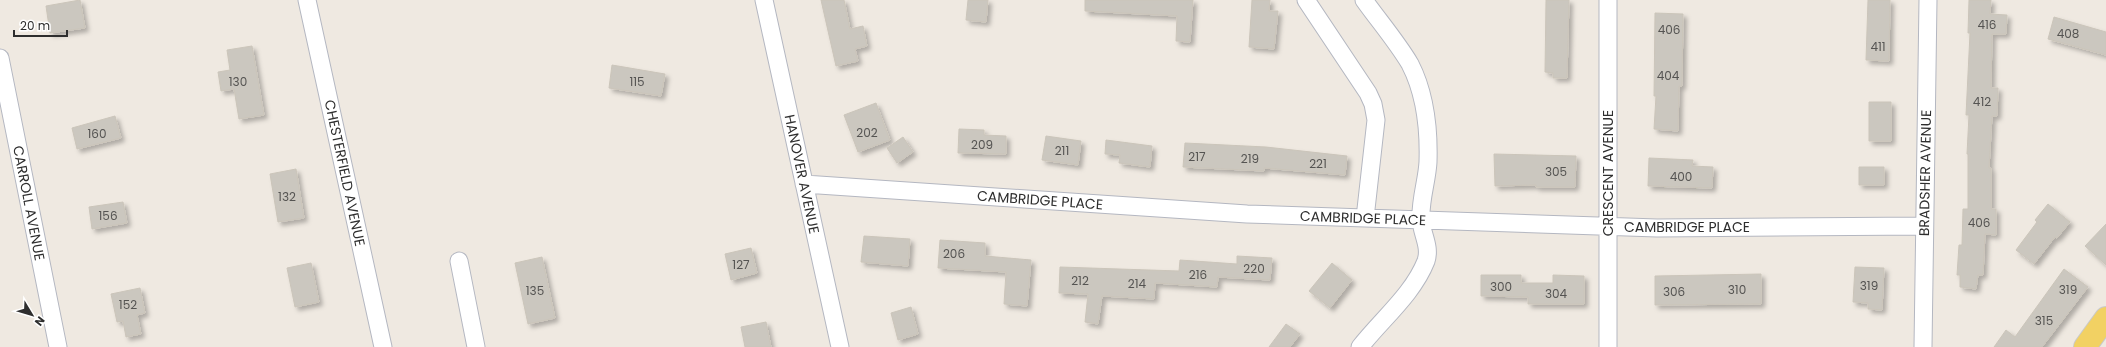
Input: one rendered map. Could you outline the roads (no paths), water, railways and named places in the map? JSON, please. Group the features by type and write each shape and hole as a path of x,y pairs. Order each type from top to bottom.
{"main road":[{"path":"2085,347 2105,320"}],"street":[{"name":"CHESTERFIELD AVENUE","path":"307,0 382,347"},
{"name":"HANOVER AVENUE","path":"764,0 840,347"},
{"path":"1306,0 1368,93 1373,104 1376,120 1365,218"},
{"path":"1360,347 1394,308 1419,275 1426,259 1427,246 1421,220 1428,162 1428,132 1424,107 1410,64 1364,0"},
{"name":"CRESCENT AVENUE","path":"1608,0 1608,347"},
{"name":"BRADSHER AVENUE","path":"1923,347 1928,0"},
{"name":"CARROLL AVENUE","path":"0,58 58,347"},
{"name":"CAMBRIDGE PLACE","path":"804,184 1247,214 1657,228 1924,226"},
{"path":"459,261 476,347"}]}
